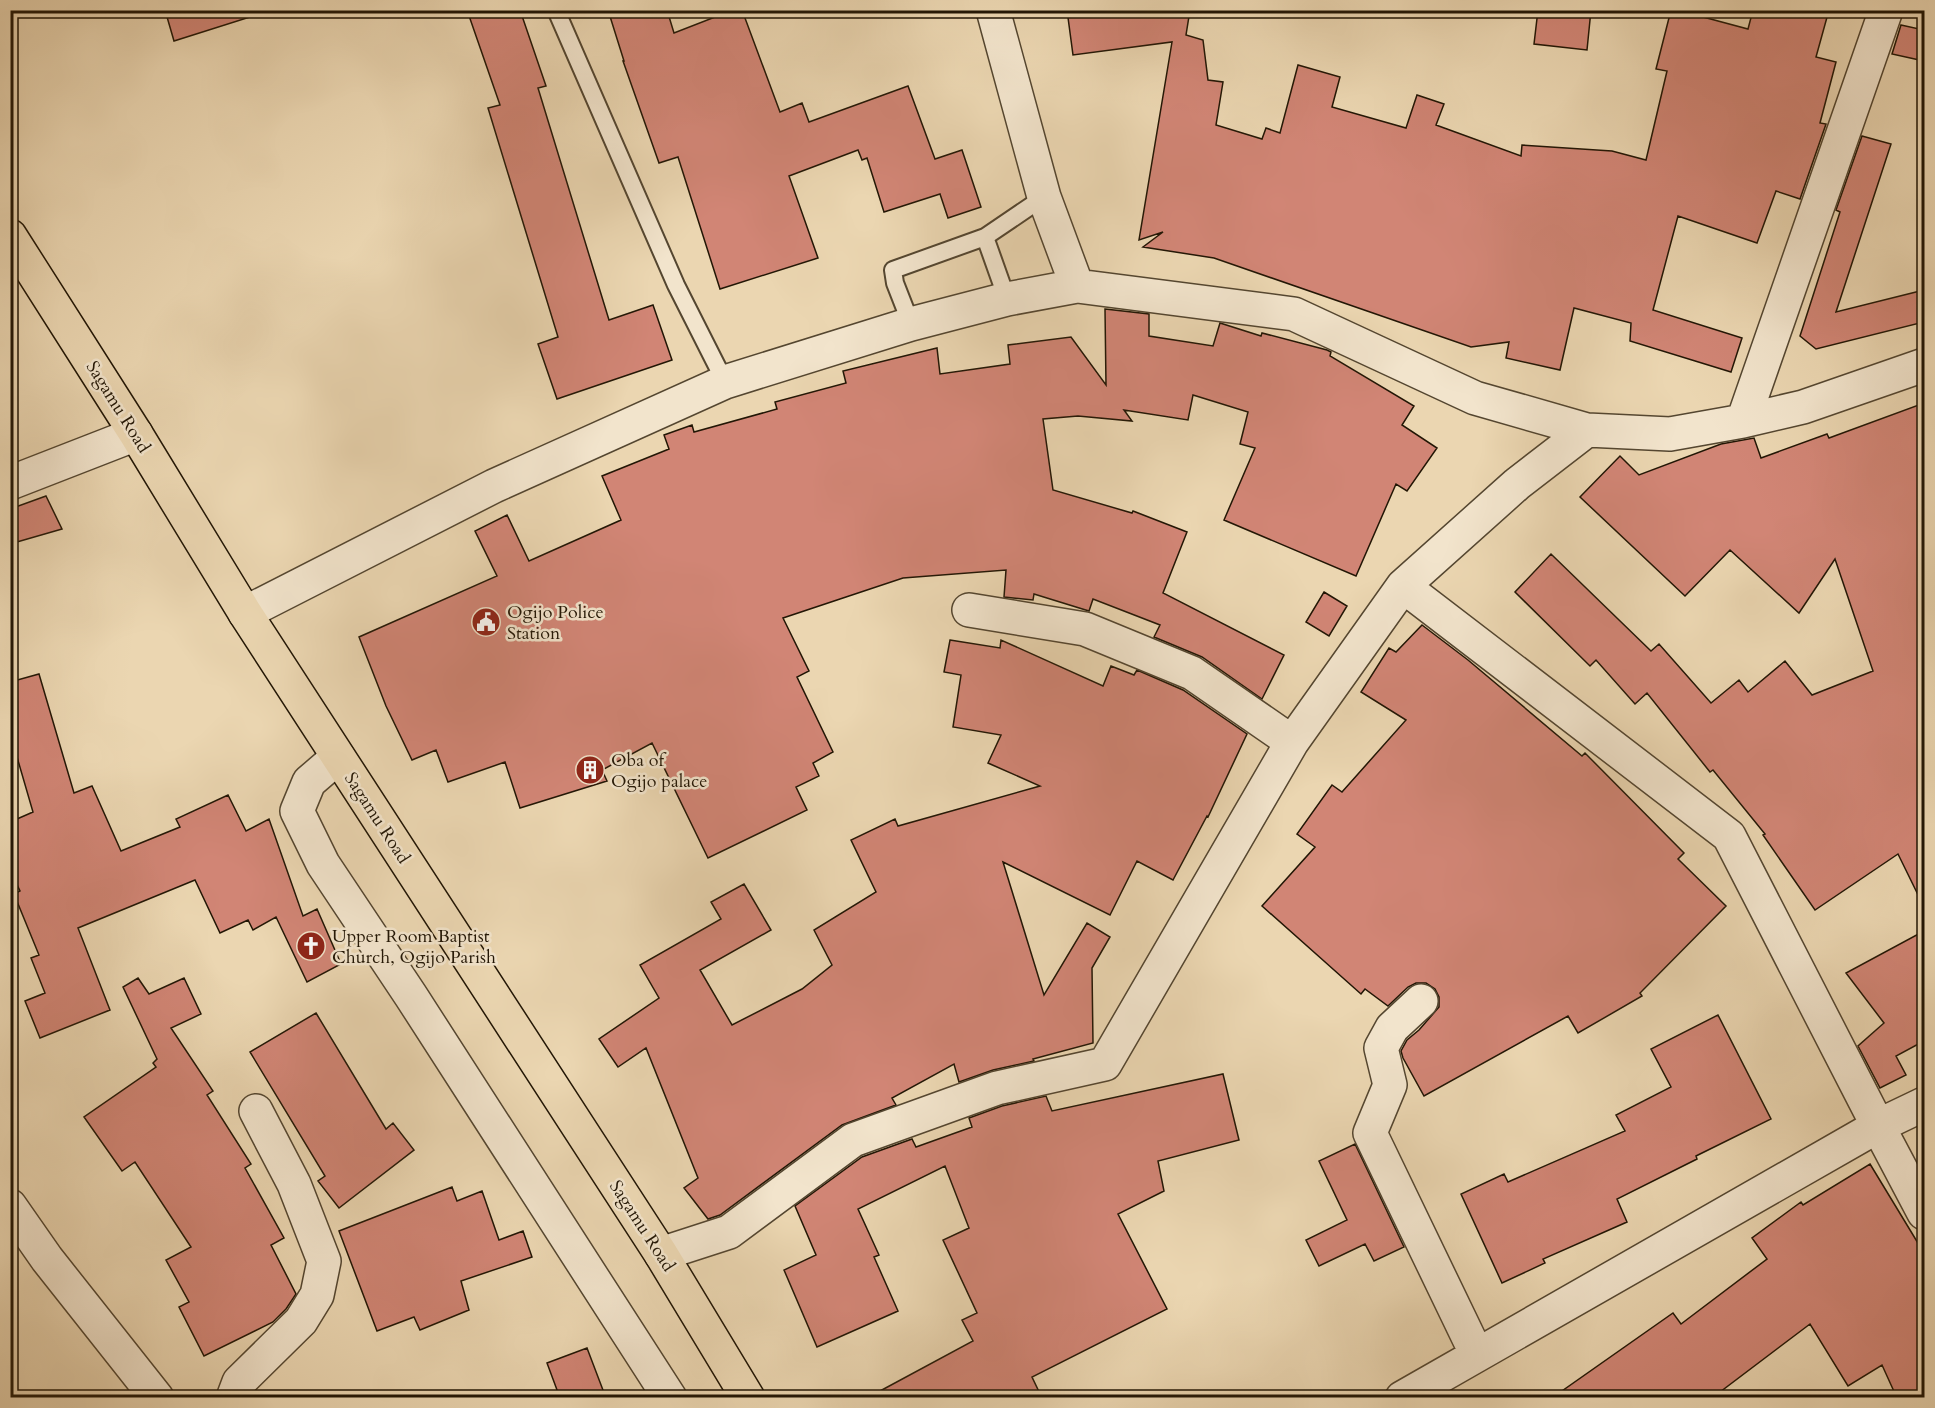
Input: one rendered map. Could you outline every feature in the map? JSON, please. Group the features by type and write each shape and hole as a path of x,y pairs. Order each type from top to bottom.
{"highway":[{"name":"Sagamu Road","path":"10,236 136,434 245,613 661,1254 748,1398"}],"street":[{"path":"993,10 1044,197 1077,286"},
{"path":"1743,421 1886,10"},
{"path":"245,613 494,486 725,382 911,324 1007,299 1077,286 1294,314 1475,398 1587,430 1670,434 1743,421 1803,407 1924,365"},
{"path":"661,1254 729,1232 853,1140 997,1088 1105,1064 1292,742 1402,586 1517,484 1587,430"},
{"path":"10,483 136,434"},
{"path":"1402,586 1729,836 1924,1213"},
{"path":"969,610 1085,629 1192,674 1292,742"},
{"path":"338,757 309,782 297,811 322,864 417,1006 670,1398"},
{"path":"1421,1000 1392,1028 1381,1048 1390,1085 1370,1133 1477,1355"},
{"path":"1402,1398 1878,1126 1924,1104"},
{"path":"233,1398 239,1382 301,1321 317,1294 324,1262 294,1184 256,1111"},
{"path":"10,1206 47,1259 157,1398"}],"lane":[{"path":"556,10 676,285 725,382"},
{"path":"911,324 893,270 985,237 1044,197"},
{"path":"985,237 1007,299"}],"building":[{"path":"165,10 249,10 250,17 174,41"},
{"path":"467,10 520,10 546,86 538,88 609,320 653,305 672,360 557,399 538,344 558,337 488,108 500,105"},
{"path":"608,10 667,10 674,33 733,10 742,10 780,112 802,103 809,122 908,86 935,159 962,150 981,207 948,218 940,194 884,212 867,158 862,160 858,150 789,176 818,258 720,289 678,157 659,163 623,61"},
{"path":"1067,10 1190,10 1186,35 1203,40 1208,80 1223,82 1216,125 1262,139 1266,128 1280,133 1298,65 1340,77 1332,107 1406,128 1417,95 1444,104 1436,125 1521,156 1522,145 1612,151 1646,160 1667,71 1656,69 1671,10 1748,29 1753,10 1829,10 1816,57 1836,62 1820,123 1826,124 1800,199 1776,191 1757,243 1678,216 1653,310 1742,338 1731,372 1630,341 1631,323 1574,308 1560,370 1506,358 1509,342 1471,347 1214,258 1143,247 1163,232 1139,240 1172,42 1073,55"},
{"path":"1538,10 1591,10 1587,50 1534,44"},
{"path":"1901,25 1924,30 1924,61 1892,54"},
{"path":"1862,136 1891,144 1836,312 1924,290 1924,322 1816,349 1800,336 1840,212 1836,210"},
{"path":"1105,309 1149,314 1149,336 1213,346 1220,323 1261,336 1262,333 1327,350 1331,352 1330,356 1414,406 1402,425 1437,448 1407,491 1396,484 1356,576 1224,520 1255,448 1240,444 1248,412 1193,395 1188,420 1124,410 1132,421 1078,416 1043,419 1053,490 1132,513 1133,511 1187,532 1163,593 1284,655 1262,699 1202,657 1154,637 1160,625 1093,599 1089,611 1034,594 1033,600 1004,597 1006,570 903,578 783,618 809,671 797,677 833,752 813,763 819,776 796,787 807,810 708,858 652,743 602,770 607,781 520,808 505,762 448,782 436,750 412,760 386,706 359,637 497,576 475,531 507,515 529,561 621,520 602,476 669,449 664,435 692,425 694,432 777,409 775,402 846,383 843,371 937,348 940,374 1010,364 1008,345 1071,337 1106,385"},
{"path":"1924,403 1924,907 1898,854 1815,910 1763,835 1765,834 1713,770 1710,772 1647,693 1635,704 1596,660 1590,666 1515,592 1551,554 1651,651 1659,644 1711,703 1739,680 1748,692 1785,661 1812,695 1873,671 1835,559 1799,613 1730,550 1685,596 1580,497 1620,456 1639,475 1721,444 1754,438 1761,458 1827,434 1829,438"},
{"path":"46,496 62,529 10,544 10,509"},
{"path":"1324,592 1347,606 1329,636 1306,622"},
{"path":"1422,625 1468,660 1582,756 1585,753 1684,853 1678,859 1726,906 1640,993 1642,996 1578,1033 1568,1016 1424,1096 1401,1051 1407,1040 1439,1007 1439,997 1435,989 1426,983 1416,983 1408,987 1388,1006 1365,989 1361,994 1262,906 1315,847 1297,834 1332,785 1342,792 1406,720 1361,692 1389,648 1396,652"},
{"path":"950,640 1000,648 1001,640 1103,686 1111,666 1134,675 1137,670 1183,690 1247,734 1208,817 1173,880 1137,861 1110,915 1003,862 1044,995 1087,923 1110,937 1092,968 1093,1043 1033,1059 1034,1061 993,1070 959,1082 954,1064 892,1098 896,1105 842,1125 720,1215 708,1219 684,1188 698,1178 646,1048 618,1067 599,1039 659,998 640,965 721,919 711,902 744,884 771,930 700,970 732,1025 802,989 832,965 814,930 876,892 851,840 895,819 898,826 1040,786 988,763 1001,735 953,727 961,675 944,672"},
{"path":"39,674 74,793 92,786 121,851 180,827 176,819 228,795 246,831 269,819 303,916 317,909 341,964 307,982 276,917 253,930 248,920 220,933 195,880 78,928 110,1010 40,1038 25,1001 45,993 31,958 39,955 14,894 20,891 10,870 10,822 33,812 10,733 10,682"},
{"path":"1924,931 1924,1041 1896,1056 1906,1075 1880,1088 1858,1046 1884,1023 1846,973"},
{"path":"138,978 149,994 184,978 201,1014 171,1028 213,1091 207,1095 251,1164 245,1168 284,1238 271,1245 296,1294 273,1322 204,1356 179,1307 189,1302 166,1260 191,1247 135,1162 122,1171 84,1117 156,1067 153,1063 157,1059 123,987"},
{"path":"316,1013 386,1129 393,1123 414,1150 339,1208 318,1181 325,1176 250,1052"},
{"path":"1718,1015 1771,1119 1617,1199 1627,1222 1543,1259 1545,1263 1502,1283 1461,1194 1504,1174 1508,1182 1625,1131 1616,1115 1671,1087 1651,1049"},
{"path":"1223,1074 1239,1140 1158,1161 1164,1191 1118,1214 1167,1309 1032,1377 1042,1398 867,1398 973,1341 962,1320 977,1313 943,1240 969,1228 945,1166 858,1209 879,1255 874,1257 898,1311 817,1347 784,1270 816,1255 795,1206 862,1157 912,1139 916,1147 972,1127 969,1118 1002,1106 1046,1096 1052,1111"},
{"path":"1355,1144 1404,1247 1374,1261 1365,1244 1319,1266 1306,1240 1347,1220 1319,1161"},
{"path":"1870,1164 1924,1253 1924,1398 1897,1398 1882,1365 1848,1386 1810,1324 1712,1398 1552,1398 1673,1313 1681,1324 1767,1259 1752,1238 1801,1202 1803,1205"},
{"path":"452,1187 457,1201 482,1191 499,1240 523,1231 532,1257 461,1281 469,1310 420,1330 414,1317 377,1331 339,1231"},
{"path":"587,1348 606,1398 560,1398 547,1363"}],"place":[{"name":"Ogijo Police Station","path":"486,622"},
{"name":"Oba of Ogijo palace","path":"590,770"},
{"name":"Upper Room Baptist Church, Ogijo Parish","path":"311,946"}]}
